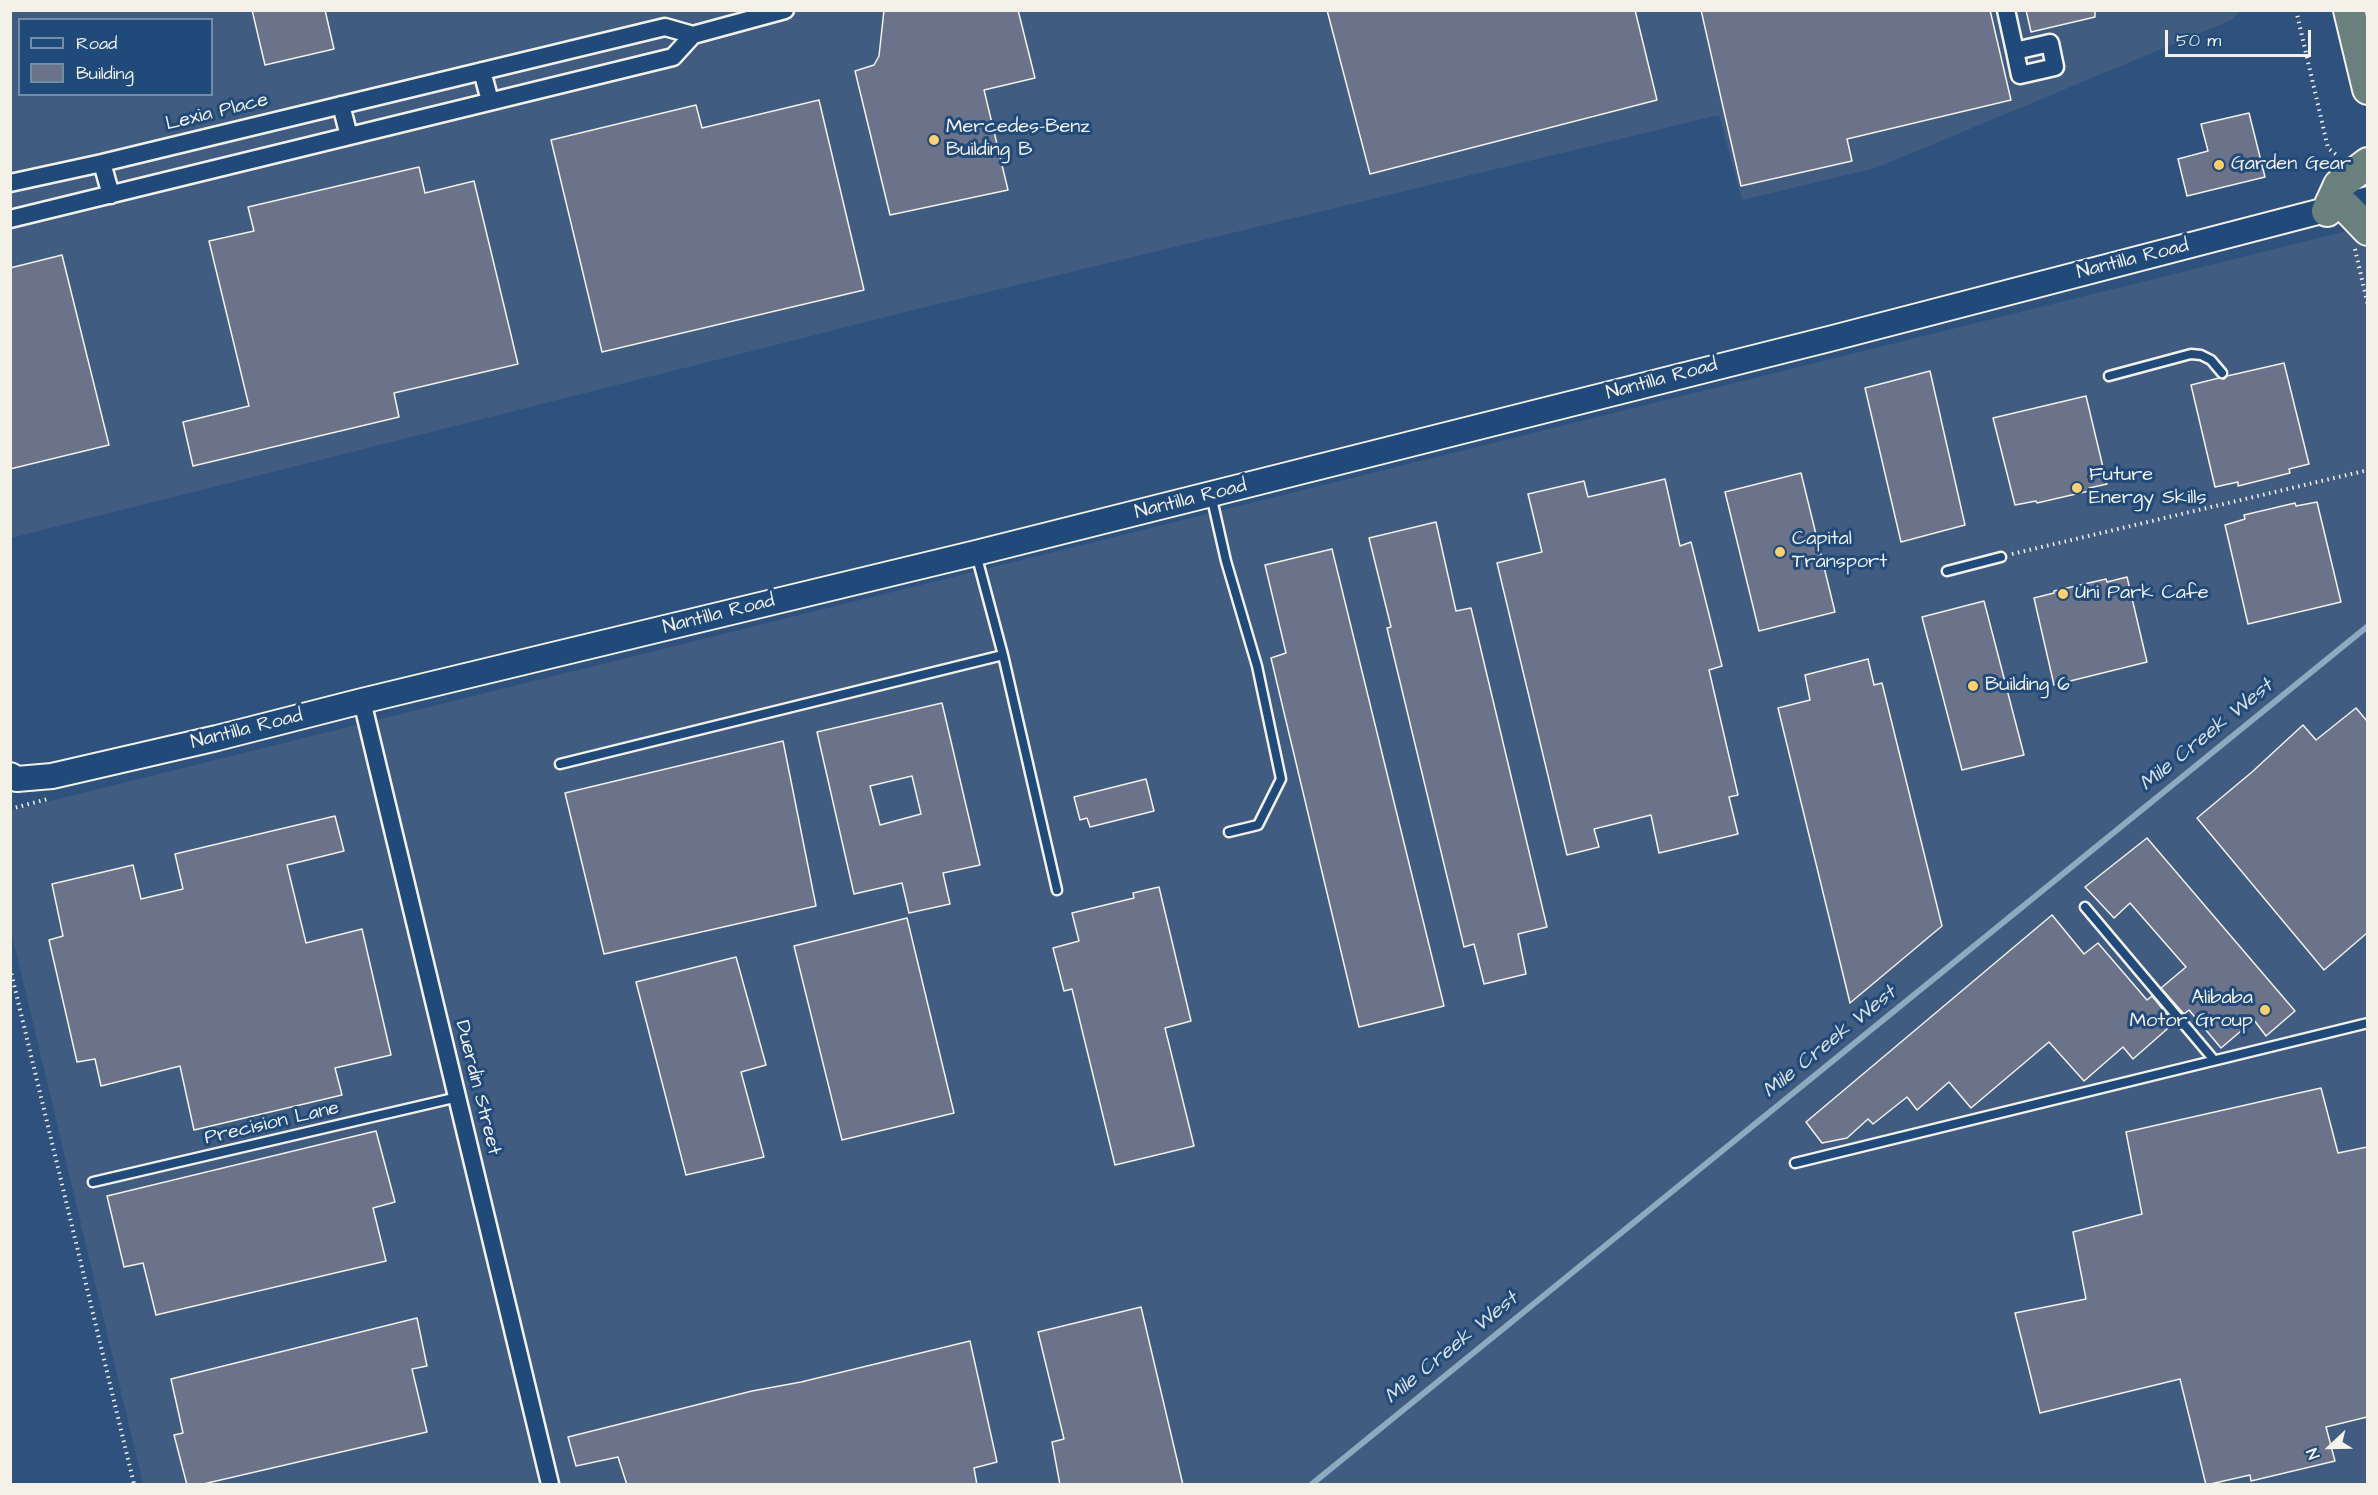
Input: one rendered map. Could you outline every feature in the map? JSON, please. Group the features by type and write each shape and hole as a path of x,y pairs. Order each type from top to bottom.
{"highway":[{"path":"2349,10 2367,89"},
{"path":"2362,167 2339,185 2347,205 2367,229"}],"street":[{"name":"Lexia Place","path":"10,183 102,163 665,27 693,34 785,10"},
{"path":"2006,10 2015,51"},
{"path":"10,219 673,57 693,34"},
{"path":"482,71 490,101"},
{"path":"341,105 349,136"},
{"path":"102,163 111,195"},
{"name":"Nantilla Road","path":"10,776 16,779 52,776 217,738 976,553 2347,205"},
{"name":"Duerdin Street","path":"362,701 550,1485"}],"lane":[{"path":"2109,376 2190,354 2201,355 2211,360 2222,373"},
{"path":"1211,495 1226,561 1257,666 1281,779 1258,825 1229,832"},
{"path":"976,553 1003,655 1057,890"},
{"path":"1947,571 2001,557"},
{"path":"560,764 1003,655"},
{"path":"2085,907 2214,1060"},
{"path":"1795,1163 2367,1023"},
{"name":"Precision Lane","path":"93,1182 458,1097"}],"path":[{"path":"2296,10 2328,148 2362,167"},
{"path":"2367,229 2354,250 2367,306"},
{"path":"2001,557 2367,470"},
{"path":"10,968 134,1485"}],"shaded area":[{"path":"11,11 2240,11 2231,20 1876,168 1742,200 1719,115 914,310 11,538"},
{"path":"2363,227 2368,245 2367,1484 143,1484 11,931 10,811"}],"building":[{"path":"252,10 325,10 334,49 265,65"},
{"name":"Mercedes-Benz Building B","path":"884,10 1018,10 1035,78 984,90 1008,190 890,215 855,71 874,65 879,56"},
{"path":"1327,10 1635,10 1657,100 1370,174"},
{"path":"1701,10 1990,10 2011,100 1847,139 1852,161 1741,186"},
{"path":"2026,10 2095,10 2095,17 2031,32"},
{"path":"819,100 864,290 602,352 551,140 696,105 702,128"},
{"path":"2249,113 2265,177 2187,196 2178,159 2208,151 2201,124"},
{"path":"419,167 425,193 474,181 518,364 394,393 399,417 193,466 183,422 249,406 209,241 254,231 248,207"},
{"path":"62,255 109,445 10,469 10,268"},
{"path":"2284,363 2309,464 2289,469 2290,473 2238,486 2238,482 2215,487 2191,385"},
{"path":"1930,371 1965,525 1901,542 1865,388"},
{"path":"2086,396 2107,484 2089,488 2089,491 2037,503 2036,501 2015,505 1993,418"},
{"name":"Capital Transport","path":"1801,473 1835,612 1759,631 1725,492"},
{"path":"1665,479 1680,546 1691,542 1722,666 1709,670 1738,795 1729,797 1738,834 1659,853 1651,815 1594,829 1599,847 1567,855 1497,563 1542,552 1528,494 1584,481 1588,497"},
{"path":"2317,502 2341,602 2248,624 2225,525 2245,519 2244,515 2295,503 2296,506"},
{"path":"1436,522 1456,611 1471,608 1547,927 1518,934 1526,974 1484,984 1474,944 1464,947 1387,628 1391,627 1369,538"},
{"path":"1332,549 1444,1006 1359,1027 1271,658 1286,653 1265,565"},
{"path":"2127,577 2147,662 2054,685 2034,598 2106,579 2107,582"},
{"name":"Building 6","path":"1984,601 2024,755 1962,770 1922,617"},
{"path":"1868,659 1874,685 1882,683 1942,926 1850,1003 1778,708 1810,700 1805,675"},
{"path":"942,703 980,865 943,873 950,904 909,913 902,883 854,894 817,732","holes":["912,776 921,814 880,825 870,786"]},
{"path":"2356,708 2367,721 2367,933 2324,970 2197,818 2303,725 2316,740"},
{"path":"783,741 816,906 604,954 565,793"},
{"path":"1146,779 1154,811 1090,827 1087,818 1080,820 1074,797"},
{"path":"335,816 344,851 287,865 306,943 362,929 391,1055 335,1068 342,1095 194,1130 180,1066 101,1086 95,1059 77,1062 49,940 63,936 52,884 133,865 141,899 183,889 175,854"},
{"path":"2147,838 2295,1011 2266,1036 2254,1020 2221,1048 2189,1010 2184,1014 2161,988 2186,967 2130,903 2114,918 2085,887"},
{"path":"1159,887 1191,1021 1165,1028 1194,1146 1115,1165 1072,989 1064,991 1053,948 1079,941 1072,913 1134,898 1133,893"},
{"path":"2052,915 2084,954 2098,943 2147,1000 2152,996 2174,1023 2133,1059 2123,1047 2084,1081 2049,1042 1971,1108 1949,1082 1917,1110 1907,1097 1873,1124 1868,1119 1847,1138 1822,1143 1806,1122"},
{"path":"907,918 954,1113 842,1140 794,946"},
{"path":"736,957 766,1065 741,1072 764,1157 686,1175 636,982"},
{"path":"2321,1088 2338,1153 2367,1147 2367,1417 2326,1427 2335,1461 2251,1481 2250,1475 2206,1485 2180,1379 2040,1413 2015,1313 2086,1299 2073,1232 2142,1214 2126,1132"},
{"path":"376,1131 395,1202 373,1208 386,1261 156,1315 143,1263 124,1267 107,1196"},
{"path":"1141,1307 1183,1485 1060,1485 1052,1442 1064,1439 1038,1332"},
{"path":"417,1318 427,1366 412,1369 427,1432 199,1485 187,1485 174,1435 183,1433 171,1379"},
{"path":"970,1341 997,1462 974,1468 977,1485 627,1485 618,1457 576,1466 568,1437 752,1391 801,1382"}],"waterway":[{"name":"Mile Creek West","path":"1312,1484 2368,626"}],"place":[{"name":"Mercedes-Benz Building B","path":"934,140"},
{"name":"Garden Gear","path":"2219,165"},
{"name":"Future Energy Skills","path":"2077,488"},
{"name":"Capital Transport","path":"1780,552"},
{"name":"Uni Park Cafe","path":"2063,594"},
{"name":"Building 6","path":"1973,686"},
{"name":"Alibaba Motor Group","path":"2265,1010"}]}
